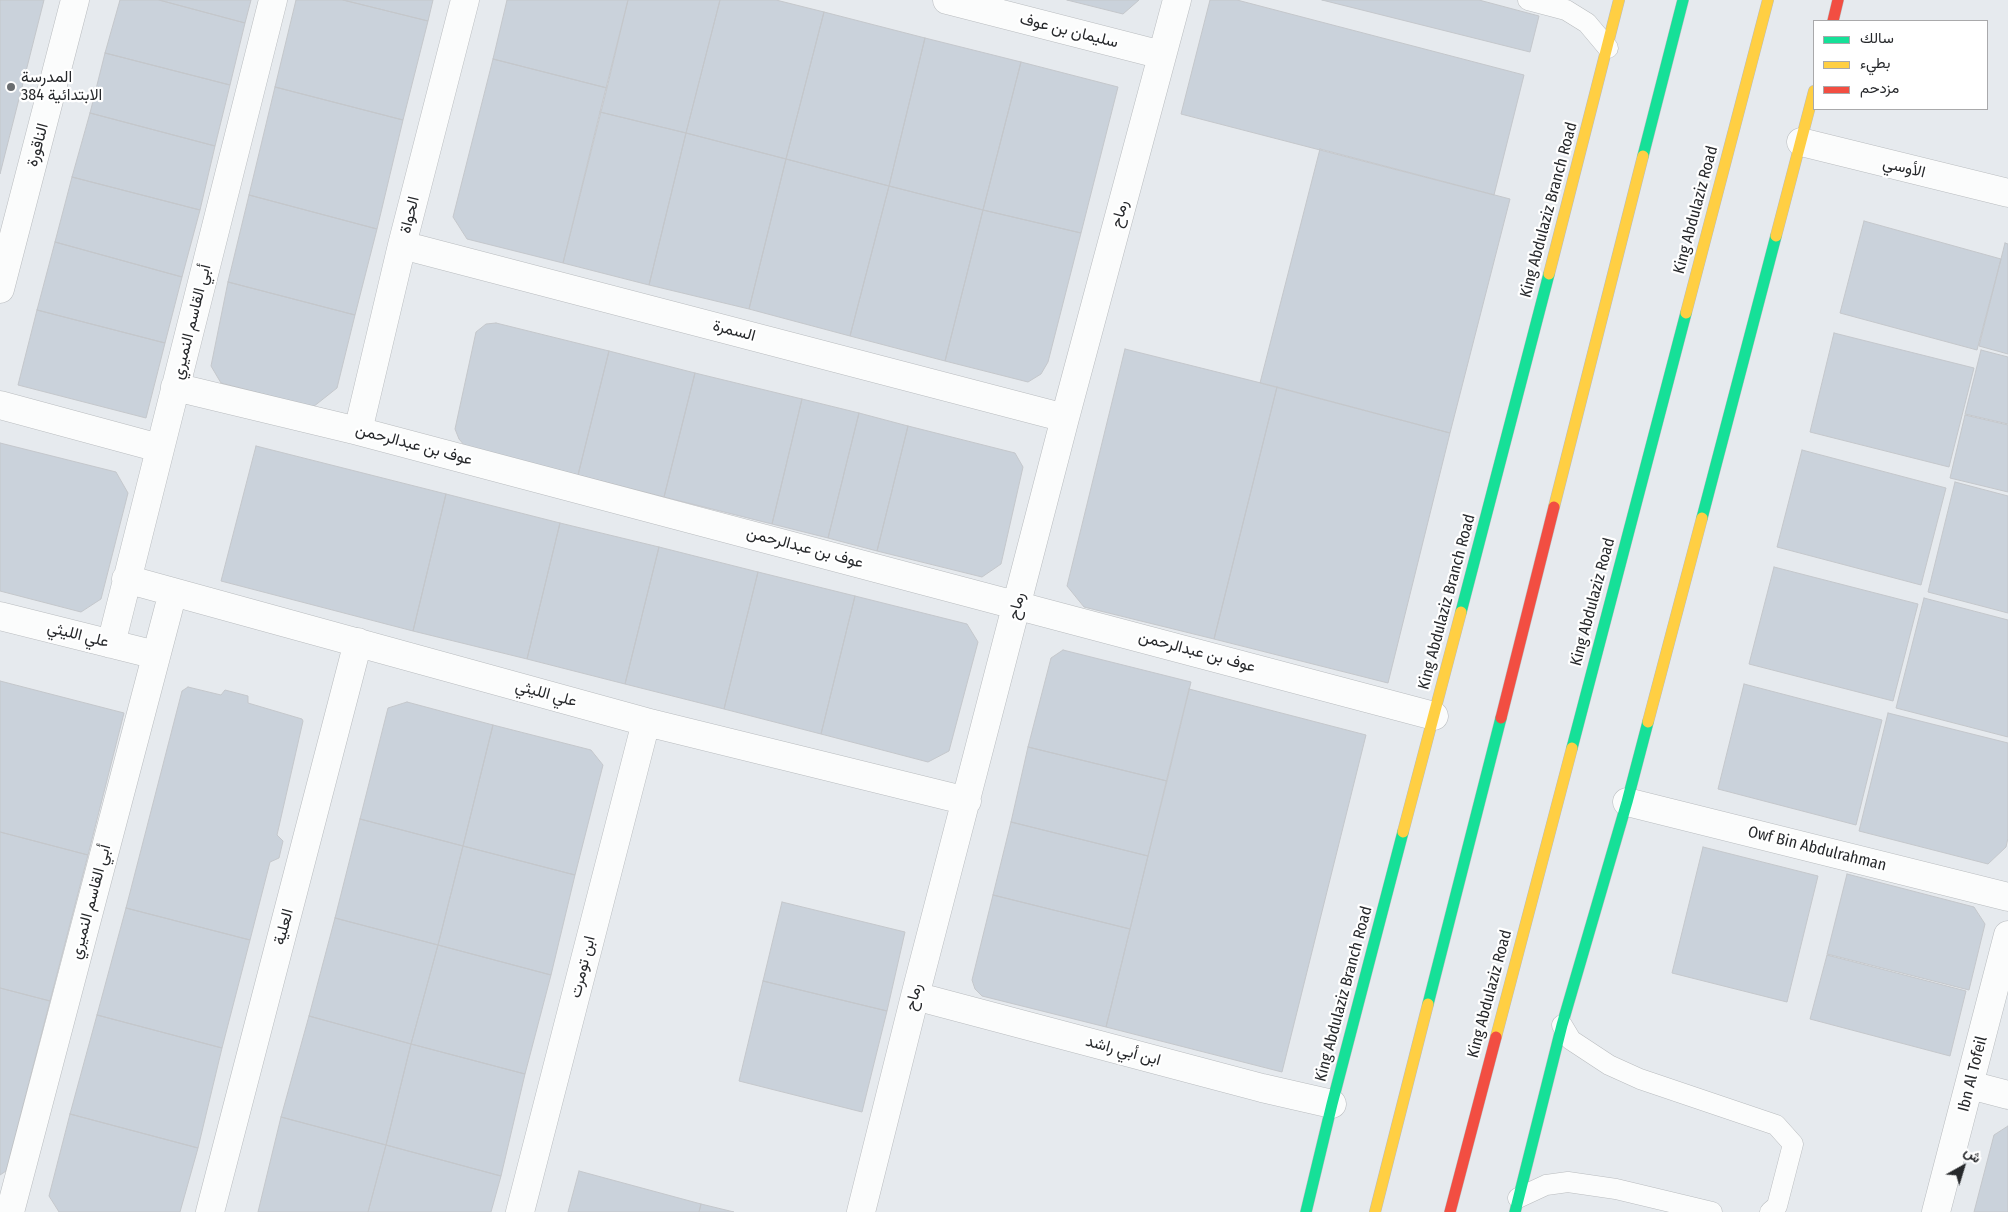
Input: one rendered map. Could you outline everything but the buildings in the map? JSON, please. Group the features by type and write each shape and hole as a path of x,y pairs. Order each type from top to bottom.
{"main road":[{"name":"King Abdulaziz Branch Road","path":"1306,1212 1332,1104 1619,0"},
{"path":"1375,1212 1683,0"},
{"name":"King Abdulaziz Road","path":"1450,1212 1768,0"},
{"path":"1833,20 1838,0"},
{"path":"1516,1205 1562,1025 1627,802 1813,95"}],"street":[{"name":"الناقورة","path":"0,289 75,0"},
{"name":"أبي القاسم النميري","path":"111,644 273,0"},
{"name":"الحواة","path":"358,431 402,245 465,0"},
{"name":"سليمان بن عوف","path":"947,0 1162,55"},
{"name":"رماح","path":"861,1212 1065,418 1177,0"},
{"name":"الأوسي","path":"1801,142 2008,194"},
{"name":"السمرة","path":"402,245 1065,418"},
{"name":"عوف بن عبدالرحمن","path":"175,387 358,431 1018,604 1434,716"},
{"path":"0,405 159,448"},
{"name":"علي الليثي","path":"126,579 646,722 967,801"},
{"name":"أبي القاسم النميري","path":"10,1212 173,592"},
{"name":"علي الليثي","path":"0,616 156,655"},
{"name":"العلية","path":"210,1212 358,642"},
{"name":"ابن تومرت","path":"520,1212 646,722"},
{"name":"Owf Bin Abdulrahman","path":"1627,802 2008,897"},
{"name":"Ibn Al Tofeil","path":"1936,1212 2008,935"},
{"name":"ابن أبي راشد","path":"915,996 1262,1088 1332,1104"},
{"path":"1970,1085 2008,1095"}],"lane":[{"path":"1528,0 1566,10 1587,23 1608,48"},
{"path":"1562,1025 1572,1040 1609,1065 1640,1079 1776,1126 1793,1144 1777,1206 1770,1212"},
{"path":"1516,1205 1546,1185 1568,1182 1616,1189 1712,1212"}],"traffic: fast":[{"path":"1643,156 1683,0"},
{"path":"1702,518 1776,236"},
{"path":"1461,612 1549,274"},
{"path":"1572,748 1686,313"},
{"path":"1428,1004 1501,718"},
{"path":"1515,1212 1562,1025 1627,802 1648,722"},
{"path":"1306,1212 1332,1104 1403,832"}],"traffic: slow":[{"path":"1549,274 1619,0"},
{"path":"1686,313 1768,0"},
{"path":"1776,236 1813,95"},
{"path":"1554,507 1643,156"},
{"path":"1648,722 1702,518"},
{"path":"1403,832 1461,612"},
{"path":"1496,1037 1572,748"},
{"path":"1375,1212 1428,1004"}],"traffic: jam":[{"path":"1833,20 1838,0"},
{"path":"1501,718 1554,507"},
{"path":"1450,1212 1496,1037"}],"place":[{"name":"المدرسة الابتدائية 384","path":"11,87"}]}
